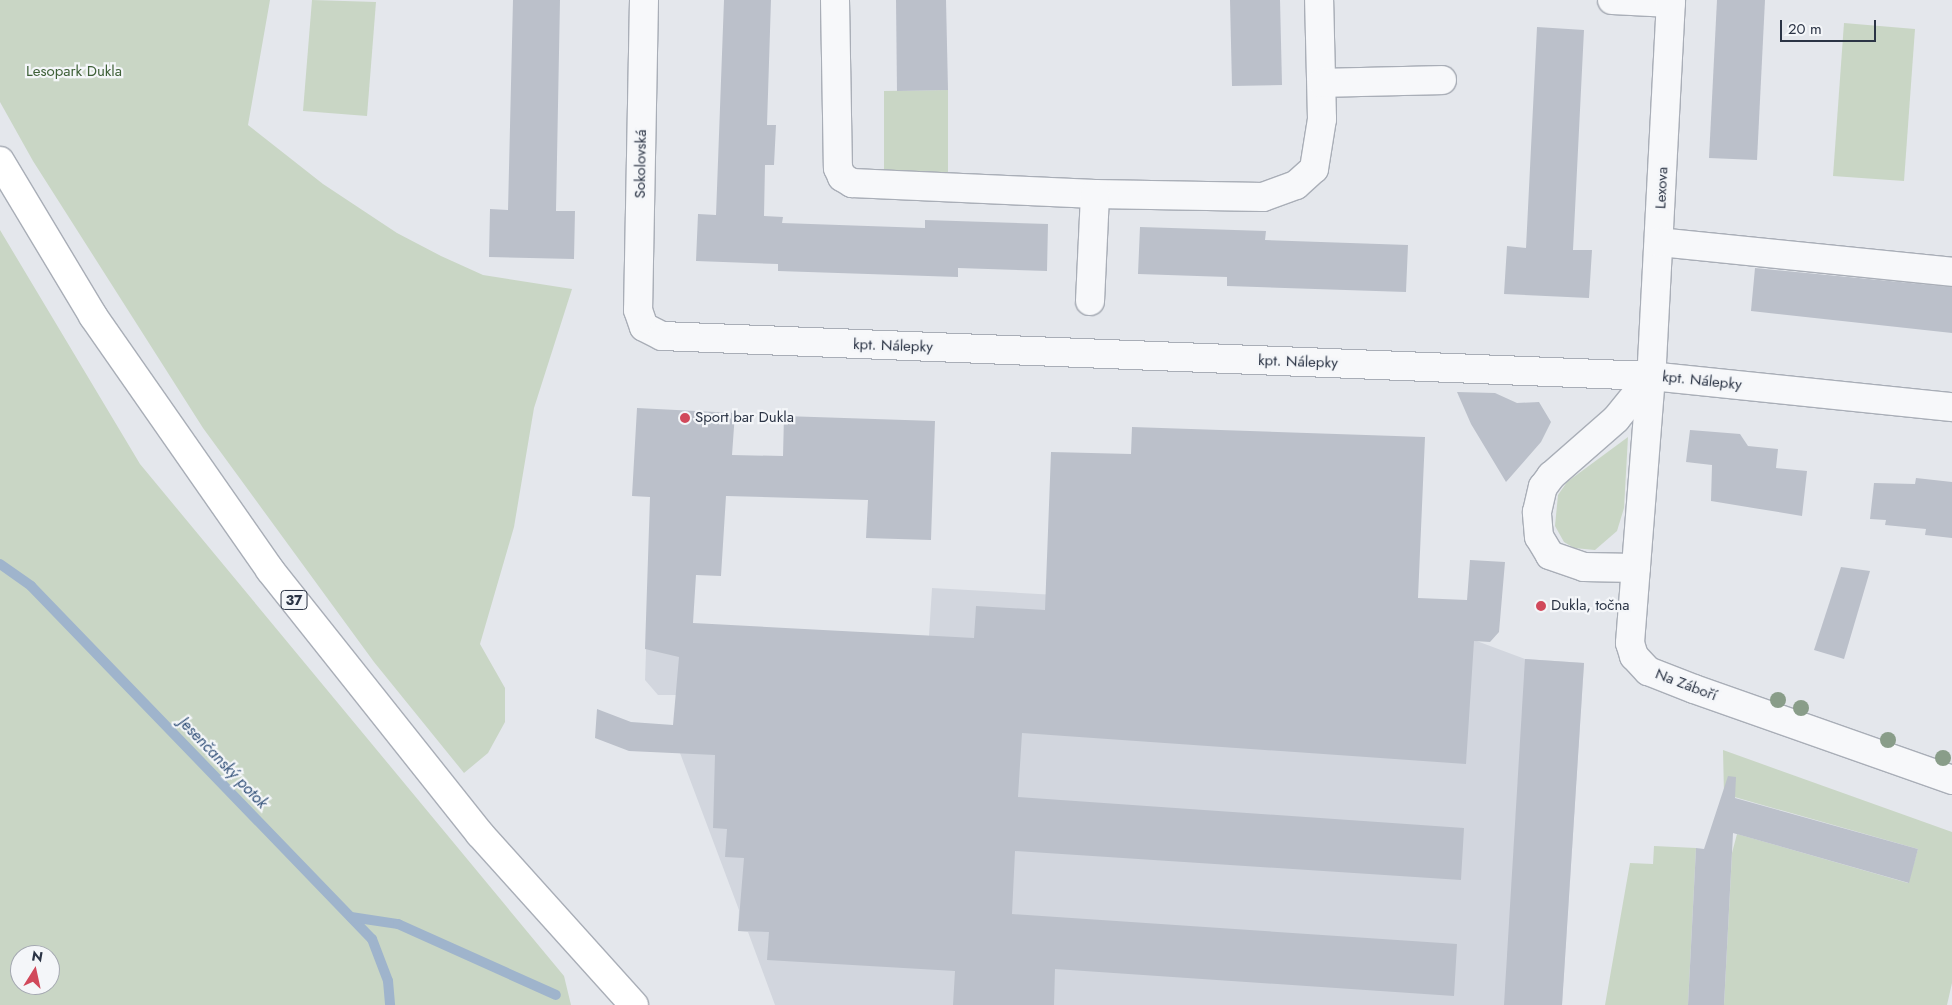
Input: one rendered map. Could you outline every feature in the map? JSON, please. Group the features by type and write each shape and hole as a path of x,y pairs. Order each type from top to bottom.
{"main road":[{"name":"37","path":"0,161 98,324 270,570 480,834 634,1005"}],"street":[{"name":"Sokolovská","path":"644,0 638,310 644,327"},
{"path":"835,0 838,168 842,177 852,183 880,187 1263,197 1282,193 1306,178 1314,169 1320,145 1322,83 1319,0"},
{"path":"1612,0 1671,1"},
{"name":"Lexova","path":"1652,376 1671,1"},
{"path":"1322,83 1442,80"},
{"path":"1090,301 1095,194"},
{"path":"1659,242 1952,272"},
{"name":"kpt. Nálepky","path":"644,327 676,338 1652,376 1952,408"},
{"path":"1636,568 1584,566 1550,555 1539,537 1537,512 1543,486 1551,476 1623,412 1652,376"},
{"name":"Na Záboří","path":"1652,376 1630,643 1639,664 1648,671 1952,780"}],"shaded area":[{"path":"932,588 1074,596 1474,640 1525,659 1584,663 1562,1005 775,1005 748,932 738,931 739,910 680,753 676,695 658,695 645,680 647,622 929,636"}],"green space":[{"name":"Lesopark Dukla","path":"0,0 270,0 248,125 323,184 397,233 441,256 483,275 572,289 534,408 514,527 480,644 505,688 505,722 488,753 464,773 374,662 203,428 33,161 0,102"},
{"path":"312,0 376,2 367,116 303,111"},
{"path":"1844,23 1915,29 1904,181 1833,176"},
{"path":"948,90 948,177 884,176 884,91"},
{"path":"0,230 140,464 564,976 571,1005 0,1005"},
{"path":"1628,437 1624,508 1617,531 1595,550 1574,548 1564,542 1555,526 1558,495 1567,482"},
{"path":"1723,750 1952,832 1952,983 1947,1005 1724,1005 1732,853 1737,834 1908,883 1918,849 1724,794"},
{"path":"1654,846 1696,848 1688,1005 1605,1005 1630,863 1653,864"}],"building":[{"path":"513,0 560,0 556,211 575,211 574,259 489,257 490,209 508,210"},
{"path":"724,0 771,0 767,125 776,125 774,165 765,165 764,216 783,217 782,223 925,228 925,220 1048,224 1047,271 958,268 958,277 778,271 778,264 696,261 698,214 716,215"},
{"path":"896,0 946,0 948,90 897,91"},
{"path":"1230,0 1280,0 1282,85 1232,86"},
{"path":"1717,0 1765,0 1757,160 1709,158"},
{"path":"1537,27 1584,30 1573,250 1592,250 1589,298 1504,294 1507,246 1526,248"},
{"path":"1140,227 1266,231 1265,240 1408,245 1406,292 1227,286 1227,277 1138,274"},
{"path":"1755,268 1952,287 1952,333 1751,311"},
{"path":"1457,392 1495,393 1517,403 1539,402 1551,422 1541,442 1506,482 1471,424"},
{"path":"637,408 735,413 732,455 783,456 784,416 935,421 931,540 866,538 868,500 726,496 721,576 696,575 693,623 974,638 976,606 1045,610 1051,452 1131,454 1132,427 1425,437 1418,598 1467,600 1470,560 1505,562 1499,632 1490,642 1474,641 1466,764 1022,733 1018,797 1464,828 1461,880 1015,851 1012,914 1457,944 1454,996 1055,969 1054,1005 953,1005 955,971 767,960 769,932 738,931 744,858 725,857 727,829 713,828 715,755 629,751 595,738 597,709 631,722 673,725 679,657 645,649 650,497 632,496"},
{"path":"1690,430 1740,434 1748,446 1778,449 1776,468 1807,471 1802,516 1711,501 1712,465 1686,462"},
{"path":"1916,478 1952,482 1952,538 1925,535 1926,529 1885,525 1886,520 1870,519 1874,483 1915,484"},
{"path":"1841,567 1870,571 1844,659 1814,650"},
{"path":"1525,659 1584,663 1562,1005 1504,1005"},
{"path":"1728,776 1736,777 1735,798 1918,849 1909,883 1733,833 1724,1005 1688,1005 1696,848 1704,849"}],"waterway":[{"name":"Jesenčanský potok","path":"0,564 31,586 372,939 388,981 390,1005"},
{"path":"351,917 398,924 556,995"}],"place":[{"name":"Sport bar Dukla","path":"685,418"},
{"name":"Dukla, točna","path":"1541,606"}]}
